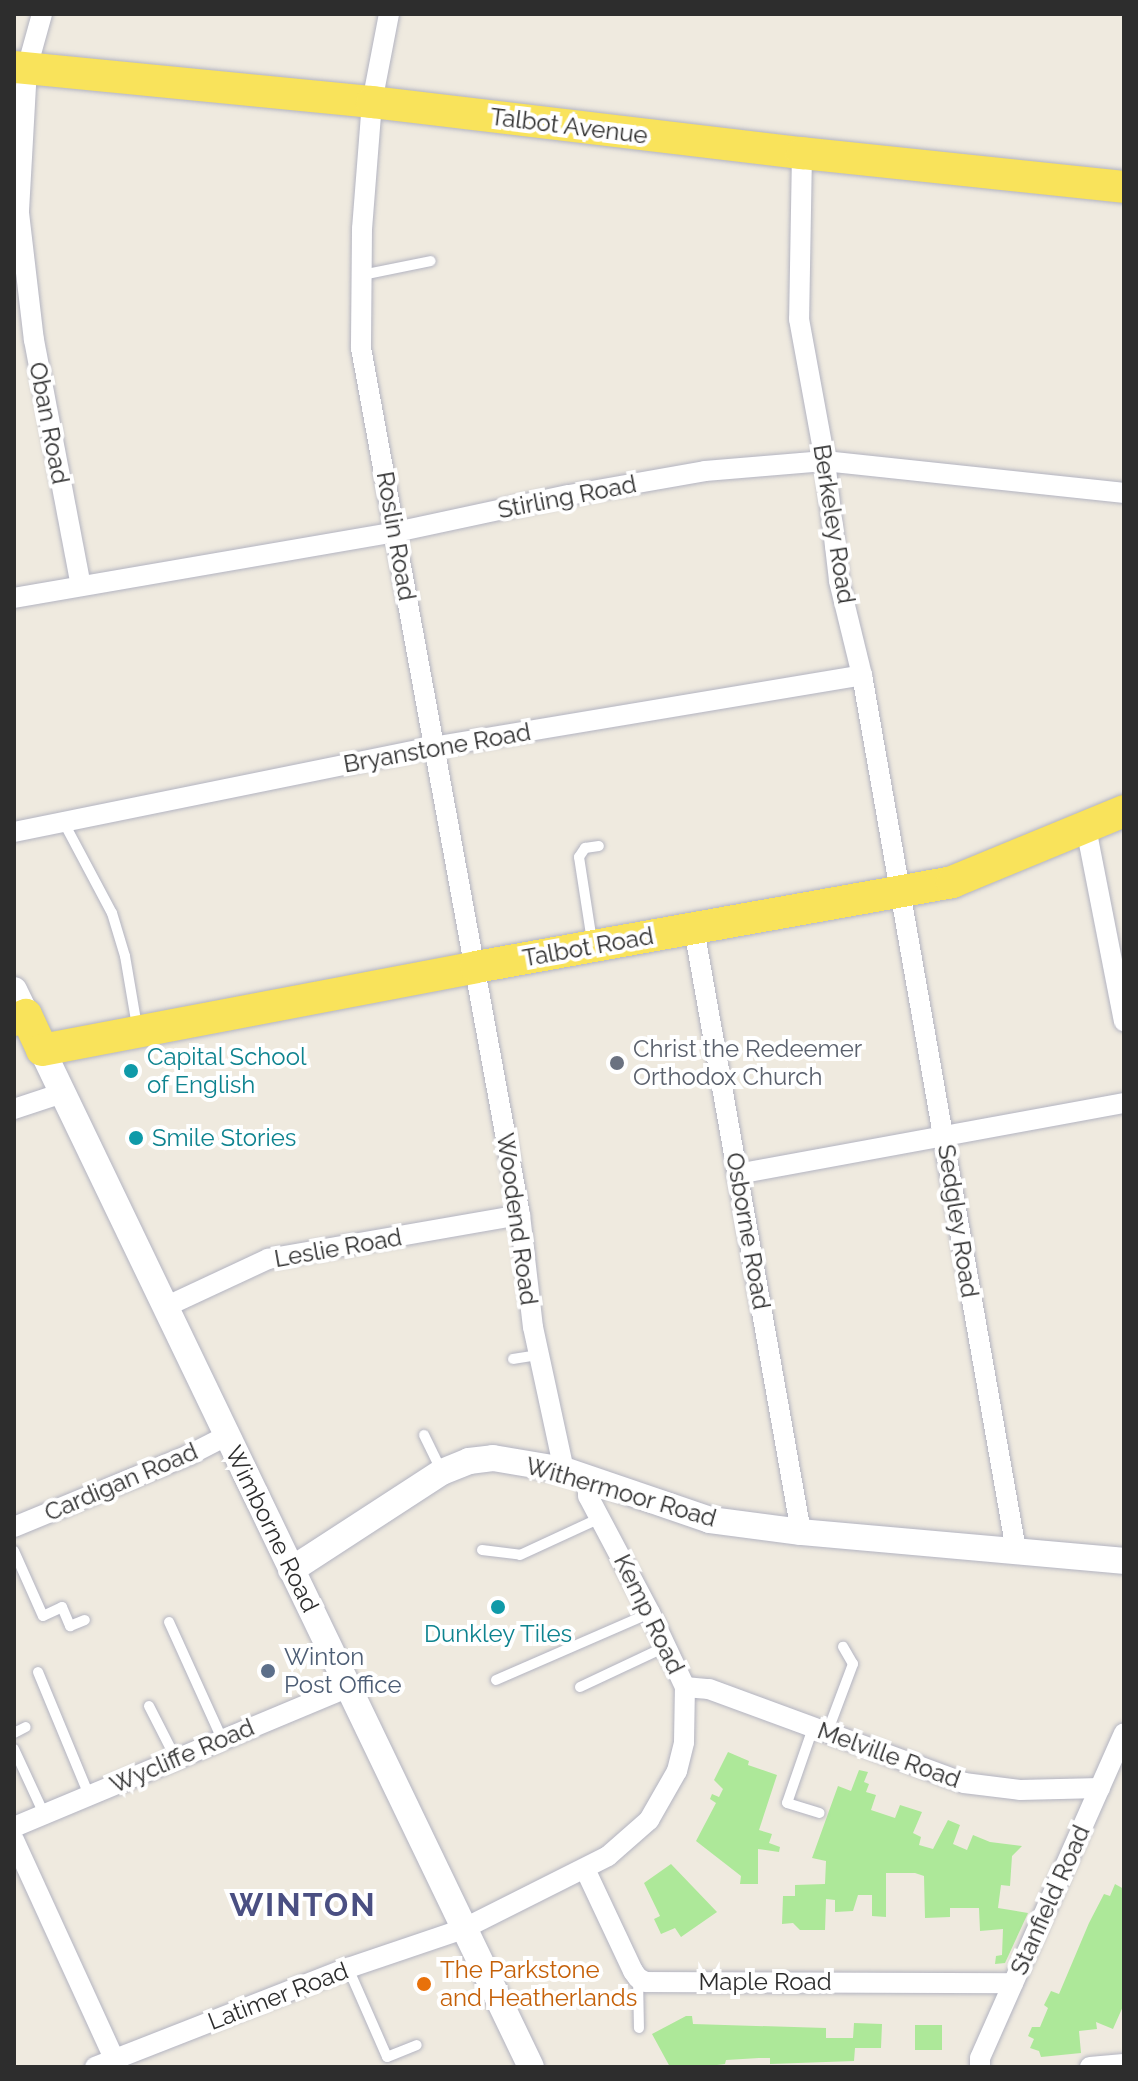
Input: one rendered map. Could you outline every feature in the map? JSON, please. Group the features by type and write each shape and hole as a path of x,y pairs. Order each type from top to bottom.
{"main road":[{"name":"Talbot Avenue","path":"21,68 372,102 1124,187"},
{"name":"Talbot Road","path":"42,1050 476,967 952,882 1124,811"},
{"name":"Wimborne Road","path":"18,1008 42,1050"}],"street":[{"name":"Oban Road","path":"42,14 21,68 19,213 34,340 81,586"},
{"name":"Roslin Road","path":"389,14 372,102 361,348 476,967"},
{"name":"Berkeley Road","path":"802,153 799,319 825,461 839,581 862,675 899,892"},
{"name":"Stirling Road","path":"14,598 396,532 569,495 705,471 825,461 1124,493"},
{"name":"Bryanstone Road","path":"14,832 433,747 862,675"},
{"path":"1086,828 1124,1021"},
{"name":"Sedgley Road","path":"899,892 1016,1550"},
{"name":"Osborne Road","path":"694,929 801,1532"},
{"name":"Woodend Road","path":"476,967 520,1215 539,1355 576,1474"},
{"name":"Wimborne Road","path":"42,1050 531,2067"},
{"path":"14,1109 62,1093"},
{"path":"737,1174 1124,1103"},
{"name":"Leslie Road","path":"165,1307 268,1259 520,1215"},
{"name":"Cardigan Road","path":"14,1527 189,1455 226,1436"},
{"name":"Withermoor Road","path":"291,1570 442,1472 469,1461 493,1458 576,1474 710,1520 801,1532 1124,1561"},
{"name":"Kemp Road","path":"463,1929 585,1869 628,1841 666,1796 677,1771 684,1742 685,1687 667,1646 576,1474"},
{"name":"Wycliffe Road","path":"14,1827 349,1687"},
{"name":"Melville Road","path":"685,1687 709,1689 820,1731 985,1787 1020,1790 1100,1788"},
{"name":"Stanfield Road","path":"980,2067 980,2058 1124,1733"},
{"path":"14,1840 109,2065"},
{"path":"585,1869 638,1978"},
{"name":"Latimer Road","path":"109,2065 348,1968 463,1929"},
{"name":"Maple Road","path":"638,1978 646,1982 1013,1983"},
{"path":"1090,2067 1124,2064"}],"lane":[{"path":"362,275 431,261"},
{"path":"63,821 112,913 125,956 138,1032"},
{"path":"593,947 579,857 585,848 599,846"},
{"path":"513,1359 539,1355"},
{"path":"424,1435 442,1472"},
{"path":"482,1550 520,1555 600,1518"},
{"path":"14,1551 43,1616 62,1607 70,1626 85,1620"},
{"path":"496,1680 650,1613"},
{"path":"169,1622 222,1739"},
{"path":"580,1687 667,1646"},
{"path":"820,1813 787,1803 853,1664 843,1647"},
{"path":"38,1672 89,1795"},
{"path":"149,1706 176,1759"},
{"path":"14,1733 26,1727"},
{"path":"14,1749 44,1814"},
{"path":"348,1968 386,2062 417,2045"},
{"path":"638,1978 639,2028"}],"green space":[{"path":"728,1752 749,1761 748,1765 777,1775 759,1830 772,1834 769,1843 780,1847 779,1852 758,1849 758,1884 740,1884 741,1876 696,1841 716,1803 710,1799 712,1794 719,1797 723,1789 714,1780"},
{"path":"859,1770 868,1772 864,1782 869,1784 866,1792 876,1795 871,1810 895,1818 900,1805 922,1812 913,1833 921,1837 919,1845 933,1849 948,1820 960,1825 953,1844 967,1850 973,1835 990,1842 1022,1846 1012,1856 1010,1886 1001,1885 998,1908 1028,1913 1005,1963 995,1964 996,1956 1002,1955 1003,1929 980,1931 979,1908 950,1908 950,1917 925,1918 924,1876 915,1873 886,1873 886,1917 872,1916 872,1895 858,1895 853,1911 835,1912 835,1900 826,1899 825,1930 800,1930 793,1923 782,1924 783,1896 795,1896 795,1885 825,1884 826,1861 812,1858 838,1786 851,1791"},
{"path":"671,1864 717,1912 681,1937 675,1928 661,1934 654,1919 660,1916 644,1883"},
{"path":"1115,1884 1124,1889 1124,2004 1113,2029 1096,2022 1097,2029 1079,2031 1081,2053 1041,2057 1039,2051 1030,2048 1034,2039 1028,2036 1032,2027 1040,2027 1048,2008 1044,2005 1051,1991 1059,1994 1089,1923 1104,1894 1110,1896"},
{"path":"686,2016 692,2016 693,2024 826,2028 826,2038 853,2038 854,2023 882,2024 881,2048 855,2048 854,2061 770,2064 770,2058 759,2058 726,2060 725,2064 717,2065 670,2067 652,2034"},
{"path":"915,2025 942,2025 942,2050 915,2050"}],"place":[{"name":"Christ the Redeemer Orthodox Church","path":"617,1063"},
{"name":"Capital School of English","path":"131,1071"},
{"name":"Smile Stories","path":"136,1138"},
{"name":"Dunkley Tiles","path":"498,1607"},
{"name":"Winton Post Office","path":"268,1671"},
{"name":"The Parkstone and Heatherlands","path":"424,1984"}],"district":[{"name":"WINTON","path":"303,1905"}]}
